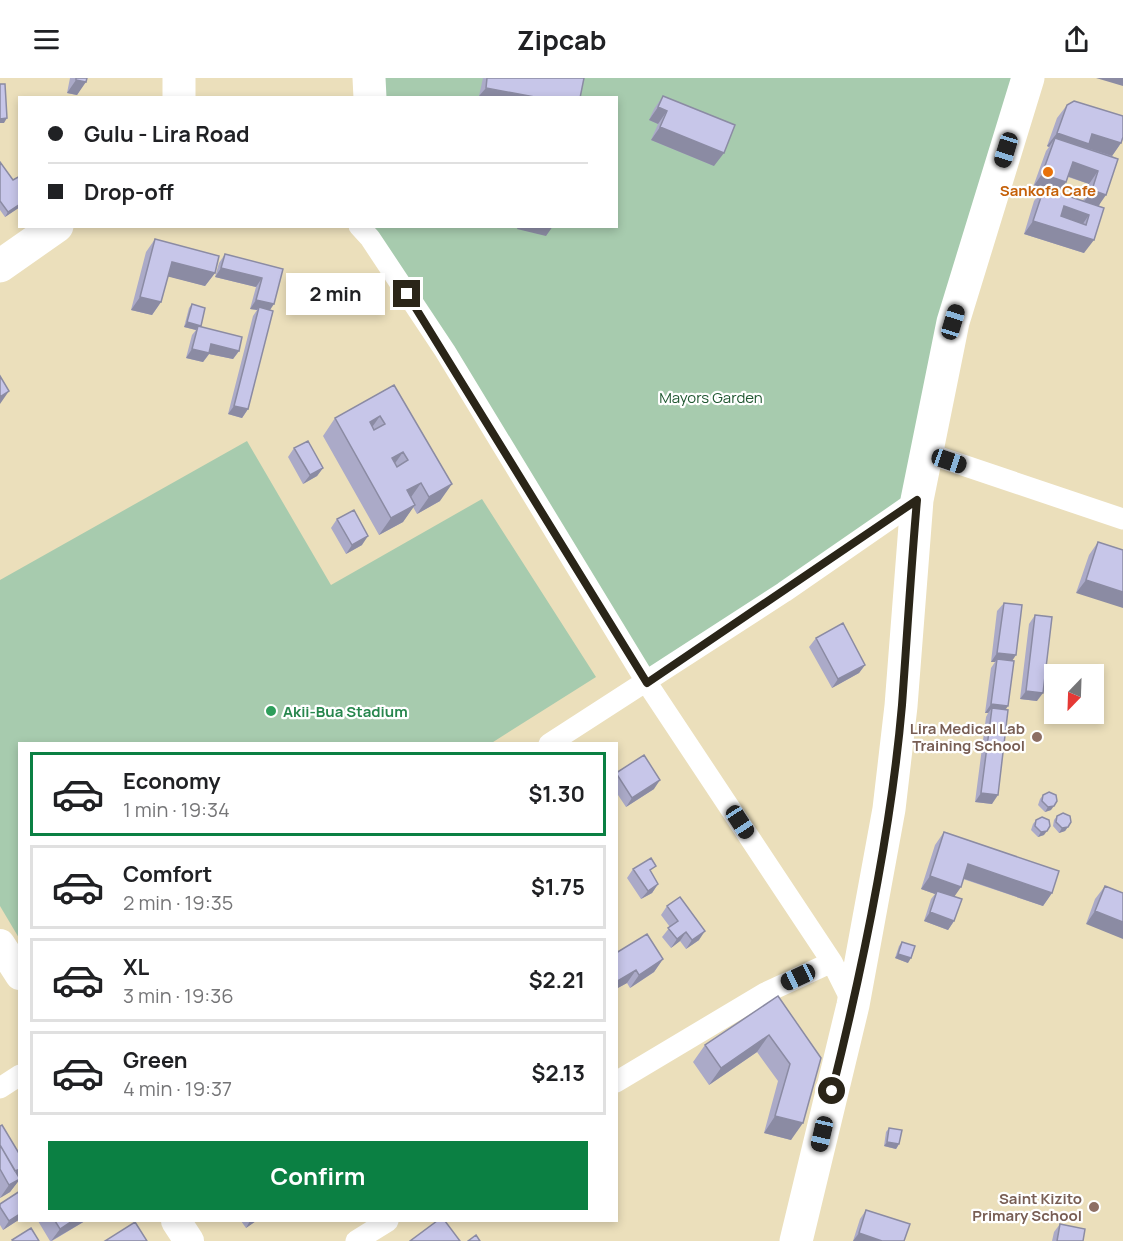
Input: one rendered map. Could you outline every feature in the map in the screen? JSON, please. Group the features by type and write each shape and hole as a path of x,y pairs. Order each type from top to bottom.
{"main road":[{"path":"179,78 179,96"},
{"path":"369,78 370,96"},
{"path":"796,1241 853,1005 889,808 899,729 917,500 953,322 1028,78"},
{"path":"0,266 54,228"},
{"path":"0,944 18,972"},
{"path":"177,1222 189,1241"}],"street":[{"path":"362,228 445,351 647,683 832,962 853,1005"},
{"path":"927,453 1123,519"},
{"path":"552,742 647,683 917,500"},
{"path":"618,1081 765,993 832,962"},
{"path":"0,1088 18,1076"},
{"path":"356,1241 386,1222"}],"green space":[{"name":"Mayors Garden","path":"361,78 1027,78 923,484 652,676 375,228 618,228 618,96 363,96"},
{"name":"Akii-Bua Stadium","path":"247,441 331,585 482,499 596,677 493,742 18,742 18,936 0,906 0,580"}],"building":[{"path":"76,78 87,78 86,82 76,80"},
{"path":"487,78 584,78 580,96 529,96 486,88"},
{"path":"0,84 5,84 7,118 0,119"},
{"path":"663,96 735,125 724,153 660,127 667,111 658,107"},
{"path":"1074,101 1123,116 1121,143 1092,134 1089,144 1057,133 1067,105"},
{"path":"1055,138 1118,159 1106,195 1092,190 1098,171 1073,162 1066,182 1042,174"},
{"path":"0,162 13,180 18,177 18,205 8,212 0,201"},
{"path":"1044,188 1104,208 1094,240 1033,221","holes":["1064,206 1089,215 1086,225 1061,216"]},
{"path":"155,239 219,256 215,273 172,262 161,302 140,297"},
{"path":"225,254 283,269 274,304 256,300 262,278 221,268"},
{"path":"192,304 205,308 201,326 187,322"},
{"path":"259,307 273,311 248,409 234,406"},
{"path":"198,326 242,337 239,351 211,344 209,353 192,349"},
{"path":"0,376 9,391 0,397"},
{"path":"394,385 452,484 429,497 421,483 407,490 415,505 391,518 335,418","holes":["380,416 385,424 374,430 370,422","403,452 408,460 397,467 392,458"]},
{"path":"308,441 323,468 310,475 294,448"},
{"path":"354,510 368,536 352,545 337,519"},
{"path":"1098,542 1123,550 1123,592 1086,580"},
{"path":"1004,603 1022,605 1016,655 997,653"},
{"path":"1035,615 1052,617 1046,664 1044,664 1043,693 1026,691"},
{"path":"843,623 865,665 838,679 816,638"},
{"path":"997,659 1014,661 1008,706 991,704"},
{"path":"992,708 1008,710 998,795 981,793"},
{"path":"644,755 660,780 632,798 618,776 618,772"},
{"path":"1049,792 1056,795 1057,801 1054,806 1048,807 1042,801 1043,795"},
{"path":"1063,813 1070,816 1071,822 1068,827 1062,828 1056,822 1057,816"},
{"path":"1042,817 1049,820 1050,826 1047,831 1041,832 1035,826 1036,820"},
{"path":"944,832 1059,871 1052,893 968,864 961,887 930,876"},
{"path":"651,858 656,866 650,870 658,884 648,891 633,869"},
{"path":"1105,886 1123,893 1123,922 1095,911"},
{"path":"937,891 962,899 954,921 930,912"},
{"path":"680,897 705,931 692,940 686,932 677,939 668,928 678,921 667,906"},
{"path":"647,934 663,959 639,975 636,970 618,981 618,952"},
{"path":"902,942 915,946 911,958 898,954"},
{"path":"778,996 821,1058 803,1123 775,1116 790,1064 769,1035 721,1068 705,1045"},
{"path":"2,1125 18,1152 18,1170 15,1171 0,1145 0,1126"},
{"path":"889,1128 902,1130 899,1144 887,1142"},
{"path":"0,1145 18,1176 18,1180 9,1185 0,1169"},
{"path":"18,1192 18,1215 9,1221 0,1204"},
{"path":"866,1210 910,1224 904,1241 882,1241 859,1233"},
{"path":"56,1222 70,1222 60,1229"},
{"path":"135,1222 147,1241 105,1241"},
{"path":"436,1222 446,1222 460,1241 410,1241"},
{"path":"1060,1224 1085,1229 1083,1241 1057,1241"},
{"path":"31,1228 39,1241 12,1240"},
{"path":"476,1235 480,1241 468,1241"}],"place":[{"name":"Sankofa Cafe","path":"1048,172"},
{"name":"Akii-Bua Stadium","path":"271,711"},
{"name":"Lira Medical Lab Training School","path":"1037,737"},
{"name":"Saint Kizito Primary School","path":"1094,1207"}],"route":[{"path":"407,294 445,351 647,683 917,500 902,706 889,808 853,1005 832,1091"}]}
